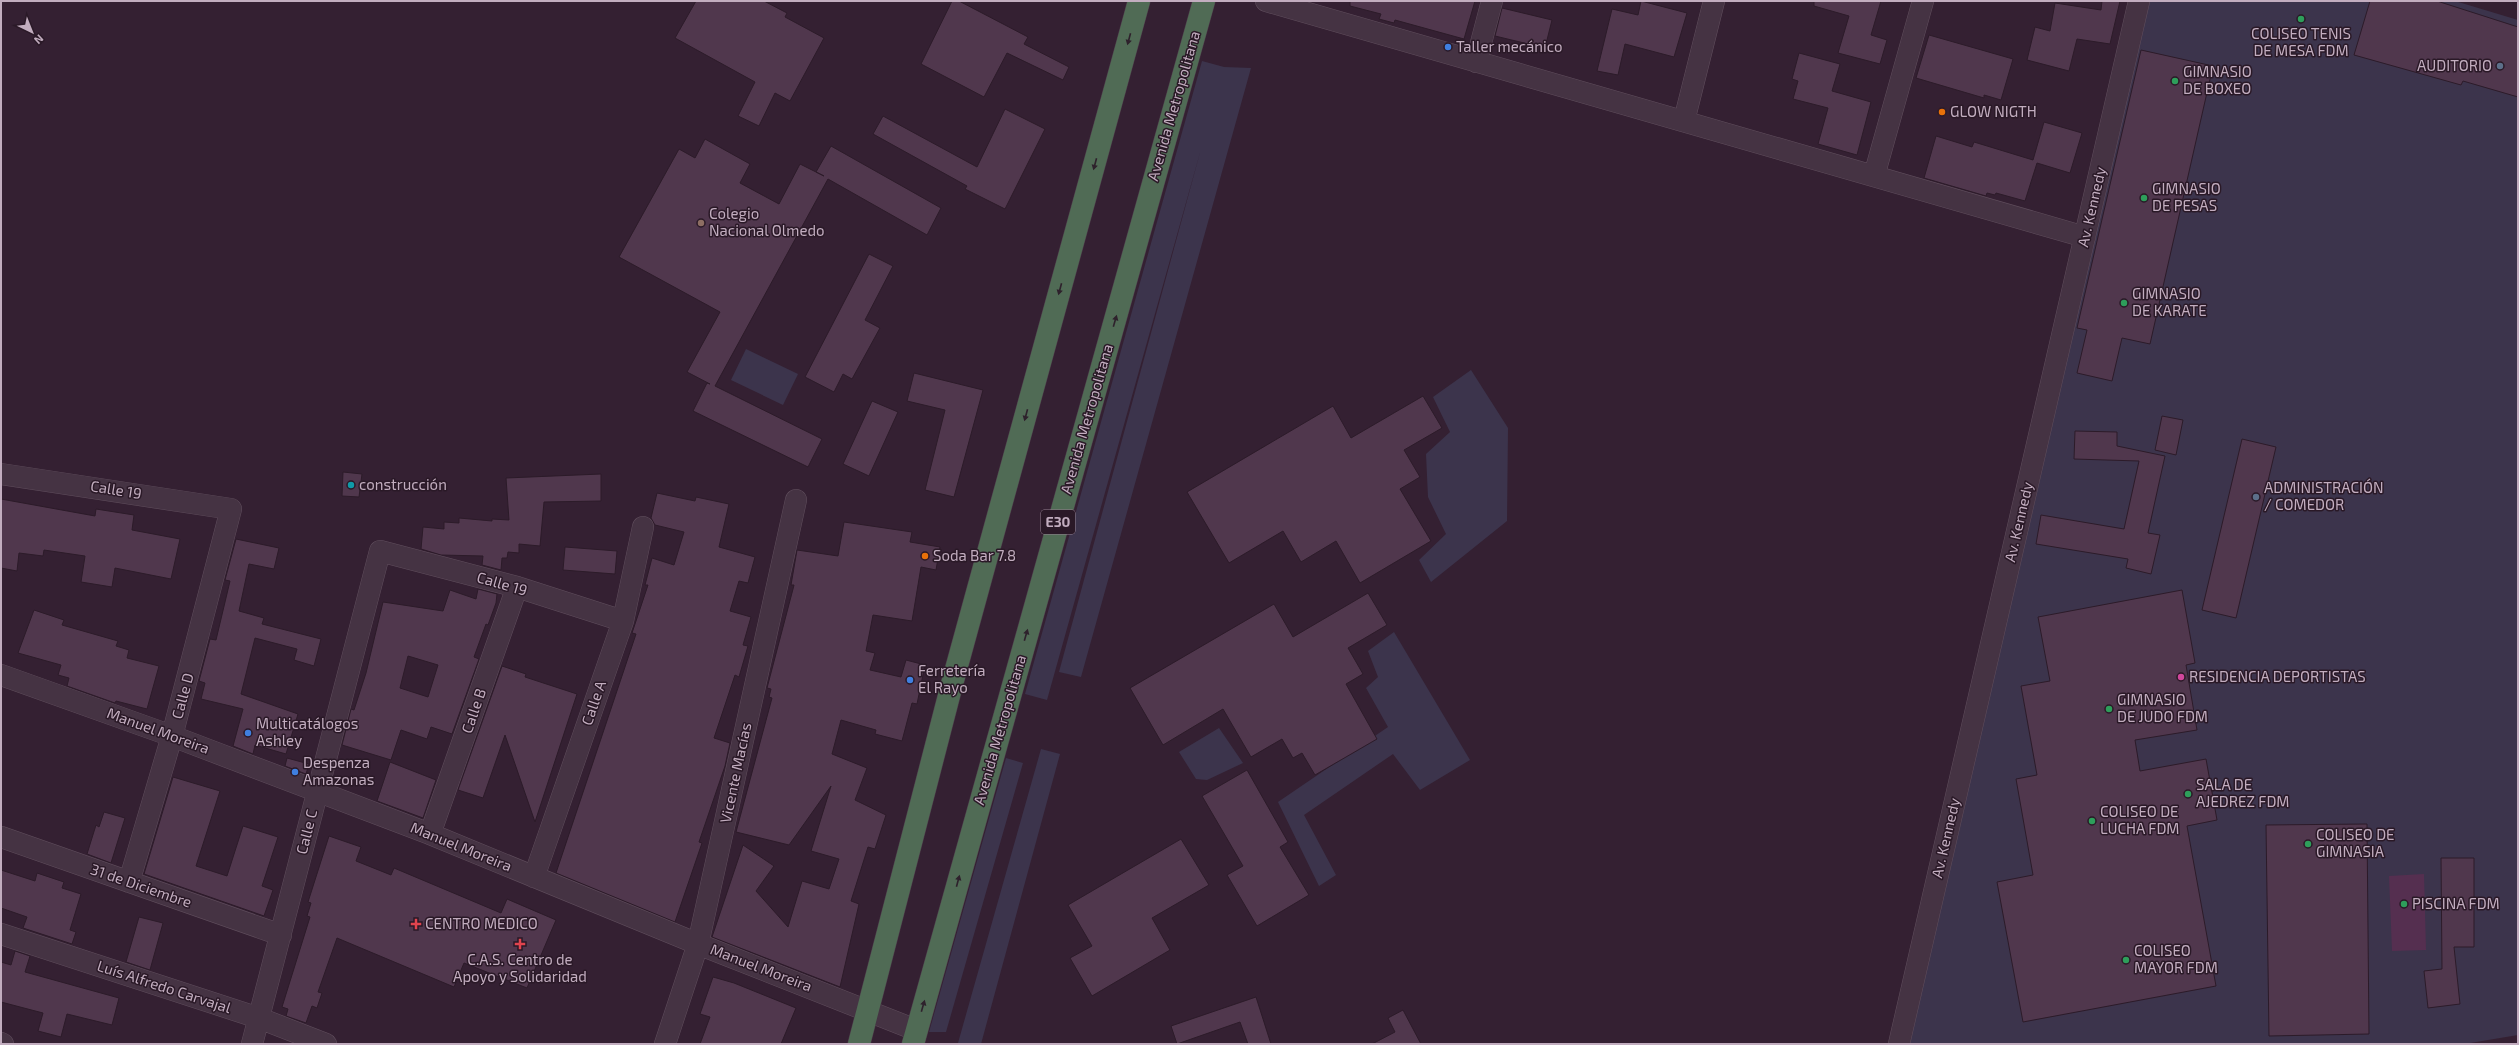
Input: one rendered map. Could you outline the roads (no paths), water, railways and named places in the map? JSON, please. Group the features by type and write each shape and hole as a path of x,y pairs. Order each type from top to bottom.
{"highway":[{"path":"859,1044 952,684 1139,1"},
{"name":"Avenida Metropolitana","path":"914,1037 1204,1"}],"street":[{"path":"1266,1 2085,237"},
{"path":"1476,62 1492,1"},
{"path":"1684,122 1714,1"},
{"path":"1874,176 1923,1"},
{"name":"Av. Kennedy","path":"1899,1044 2139,1"},
{"name":"Calle 19","path":"1,474 231,509"},
{"name":"Vicente Macías","path":"665,1044 698,944 796,500"},
{"name":"Calle D","path":"129,882 172,736 231,509"},
{"name":"Calle A","path":"534,876 623,621 635,573 643,527"},
{"name":"Calle 19","path":"380,551 517,587 623,621"},
{"name":"Calle C","path":"252,1044 380,551"},
{"name":"Calle B","path":"430,834 517,587"},
{"name":"Manuel Moreira","path":"1,675 172,736 430,834 698,944 869,1010 914,1037"},
{"name":"31 de Diciembre","path":"1,837 281,935"},
{"name":"Luís Alfredo Carvajal","path":"1,934 259,1018 326,1044"}],"place":[{"name":"COLISEO TENIS DE MESA FDM","path":"2301,19"},
{"name":"Taller mecánico","path":"1448,47"},
{"name":"AUDITORIO","path":"2500,66"},
{"name":"GIMNASIO DE BOXEO","path":"2175,81"},
{"name":"GLOW NIGTH","path":"1942,112"},
{"name":"GIMNASIO DE PESAS","path":"2144,198"},
{"name":"Colegio Nacional Olmedo","path":"701,223"},
{"name":"GIMNASIO DE KARATE","path":"2124,303"},
{"name":"construcción","path":"351,485"},
{"name":"ADMINISTRACIÓN / COMEDOR","path":"2256,497"},
{"name":"Soda Bar 7.8","path":"925,556"},
{"name":"RESIDENCIA DEPORTISTAS","path":"2181,677"},
{"name":"Ferretería El Rayo","path":"910,680"},
{"name":"GIMNASIO DE JUDO FDM","path":"2109,709"},
{"name":"Multicatálogos Ashley","path":"248,733"},
{"name":"Despenza Amazonas","path":"295,772"},
{"name":"SALA DE AJEDREZ FDM","path":"2188,794"},
{"name":"COLISEO DE LUCHA FDM","path":"2092,821"},
{"name":"COLISEO DE GIMNASIA","path":"2308,844"},
{"name":"PISCINA FDM","path":"2404,904"},
{"name":"CENTRO MEDICO","path":"416,924"},
{"name":"C.A.S. Centro de Apoyo y Solidaridad","path":"520,944"},
{"name":"COLISEO MAYOR FDM","path":"2126,960"}]}
